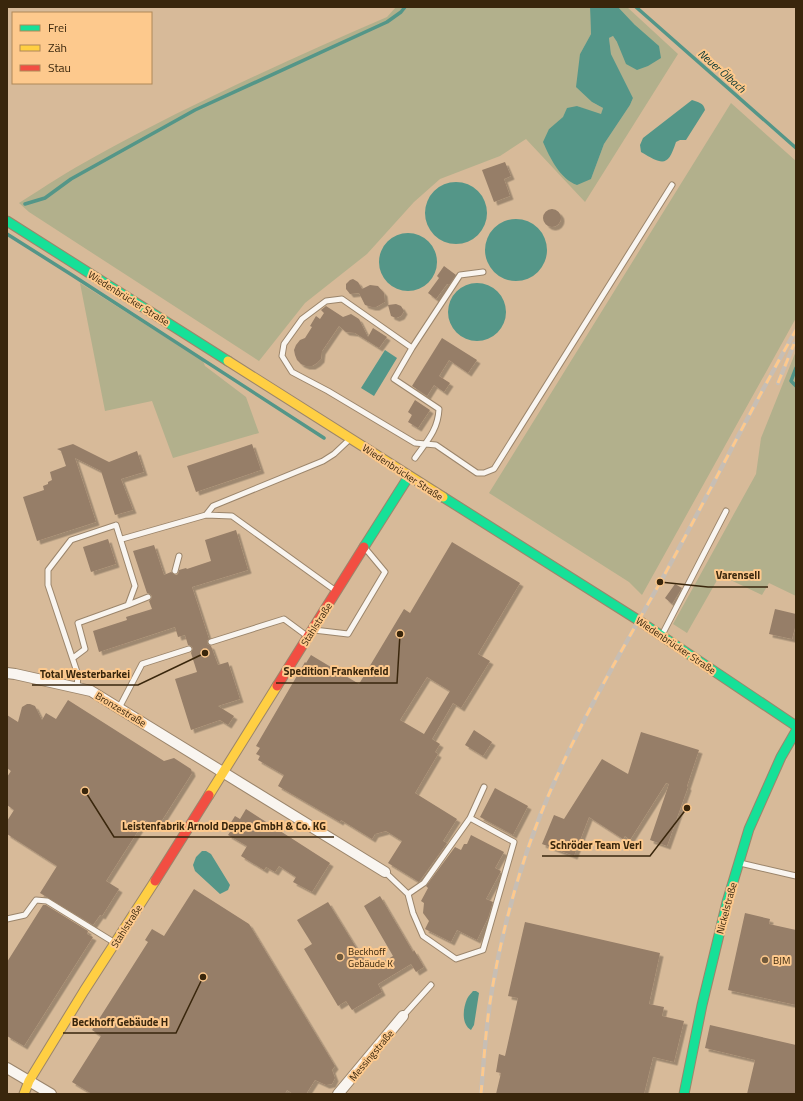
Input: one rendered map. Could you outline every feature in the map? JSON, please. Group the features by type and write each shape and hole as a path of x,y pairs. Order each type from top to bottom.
{"street":[{"name":"Wiedenbrücker Straße","path":"7,221 662,636 796,726"},
{"name":"Stahlstraße","path":"24,1094 29,1080 409,476"},
{"name":"Bronzestraße","path":"7,673 91,691 223,772"},
{"name":"Nickelstraße","path":"684,1094 727,902 749,829 781,757 796,731"},
{"path":"223,772 385,872"},
{"name":"Messingstraße","path":"338,1094 404,1016"},
{"path":"7,1068 51,1094"}],"lane":[{"path":"412,348 342,298 326,301 302,319 284,344 282,356 292,372 328,391 415,443 436,445 476,473 484,473 494,470 672,185"},
{"path":"415,458 433,434 439,418 440,409 394,379 412,348 460,275 483,272"},
{"path":"206,515 213,506 323,461 334,454 350,438"},
{"path":"662,636 726,511"},
{"path":"122,539 206,515 232,516 336,591"},
{"path":"76,688 78,675 48,585 48,570 71,540 116,525 122,539 135,586 128,605"},
{"path":"211,642 284,619 310,633 348,634 385,572 364,547"},
{"path":"175,571 179,556"},
{"path":"73,658 85,649 78,623 148,596"},
{"path":"119,708 142,664 189,649"},
{"path":"408,894 424,883 470,818 484,787"},
{"path":"385,872 408,894 413,913 423,936 456,959 484,950 514,842 470,818"},
{"path":"739,863 796,876"},
{"path":"7,919 25,916 36,900 47,901 116,943"},
{"path":"404,1016 431,985"}],"shaded area":[{"path":"396,7 590,7 591,34 580,54 592,102 603,108 601,115 577,106 549,129 591,179 604,144 633,98 611,54 609,38 613,36 617,42 635,25 618,7 627,7 678,54 585,202 526,139 500,156 440,179 414,202 367,254 305,303 259,361 29,212 19,203 77,167 167,118 240,83 387,17"},
{"path":"731,103 796,161 796,318 642,595 629,582 489,493"},
{"path":"80,283 203,361 205,366 246,397 259,433 173,458 152,401 105,411"},
{"path":"796,351 796,596 769,583 762,595 720,575 687,633 673,624 756,474 761,438"}],"water":[{"path":"590,7 618,7 635,25 659,46 661,58 648,66 637,70 626,64 613,36 609,38 611,54 633,98 604,144 591,179 577,185 566,178 556,167 543,142 549,129 563,117 567,108 577,106 601,114 603,108 592,102 576,87 580,54 591,34"},
{"path":"692,100 702,104 705,110 686,140 676,142 667,160 660,161 641,152 640,145 643,138"},
{"path":"450,182 462,182 478,191 485,201 487,213 485,225 478,235 462,244 450,244 439,239 430,230 425,219 425,207 430,196 439,187"},
{"path":"516,219 528,221 538,228 545,238 547,250 545,262 538,272 528,279 516,281 504,279 494,272 487,262 485,250 487,238 494,228 504,221"},
{"path":"402,233 414,233 429,241 437,256 437,268 429,283 414,291 402,291 387,283 379,268 379,256 387,241"},
{"path":"471,283 483,283 498,291 506,306 506,318 498,333 483,341 471,341 456,333 448,318 448,306 456,291"},
{"path":"385,350 397,358 374,396 361,388"},
{"path":"202,851 206,851 211,854 230,885 228,890 220,894 195,871 193,865 196,857"},
{"path":"473,991 479,993 474,1025 471,1030 464,1020 464,1011 467,998"}],"building":[{"path":"505,162 511,176 504,179 510,196 494,202 482,170"},
{"path":"552,209 558,212 561,218 558,224 552,227 546,224 543,218 546,212"},
{"path":"444,266 456,275 436,299 428,293 439,278 437,276"},
{"path":"353,279 358,282 362,289 370,285 378,286 384,293 385,302 376,307 365,305 359,293 350,294 346,289 346,284"},
{"path":"396,304 401,306 404,311 401,316 396,318 391,316 388,305"},
{"path":"326,306 343,317 351,314 359,319 368,337 373,328 387,337 379,348 355,333 346,332 339,326 322,351 321,359 317,363 312,366 301,364 295,355 294,350 296,345 300,340 305,338 312,327 310,326 316,316 320,319 324,313 321,310"},
{"path":"442,338 477,360 468,373 449,360 439,376 450,383 444,392 434,385 427,396 412,386"},
{"path":"415,400 430,410 418,428 408,422 412,415 408,412"},
{"path":"73,444 109,462 137,451 144,472 121,479 133,510 115,515 101,471 75,458 96,522 37,541 23,497 44,490 43,486 52,480 50,472 66,466 61,451 57,449"},
{"path":"252,444 261,470 196,492 187,466"},
{"path":"236,530 248,570 192,587 209,639 207,644 211,646 218,665 228,662 240,699 218,706 234,716 228,725 220,720 191,730 175,679 197,672 191,653 193,648 188,645 185,635 178,637 175,627 99,652 93,631 127,620 126,617 152,609 149,601 152,596 147,593 133,551 154,545 164,575 171,572 176,575 178,574 179,570 187,569 211,561 205,540"},
{"path":"108,539 116,564 91,572 83,547"},
{"path":"452,542 520,583 478,654 490,661 461,708 453,703 432,739 440,744 435,752 438,754 415,793 457,819 443,841 447,843 419,882 388,863 402,841 386,831 375,834 372,839 341,820 340,822 278,786 284,775 258,760 260,756 256,754 260,748 256,746 305,662 306,663 311,655 359,684 404,609 410,613","holes":["427,677 450,691 424,734 400,720"]},
{"path":"675,584 682,588 672,604 665,598"},
{"path":"775,609 796,614 796,624 792,639 769,634"},
{"path":"68,700 164,761 174,758 191,769 192,773 159,825 155,826 145,820 106,881 119,889 102,916 100,915 93,925 40,893 57,866 7,834 7,821 14,810 7,805 7,777 11,771 7,768 7,715 18,722 22,707 30,704 35,706 42,720 46,713 56,719"},
{"path":"474,730 492,742 483,756 465,745"},
{"path":"641,732 699,750 687,786 688,787 667,846 650,840 669,784 666,783 630,840 625,836 623,839 589,817 574,856 542,844 554,815 564,819 602,759 628,774"},
{"path":"495,788 528,806 513,835 480,817"},
{"path":"246,809 330,863 312,892 293,882 296,877 279,866 275,872 266,867 264,870 241,856 247,846 228,835 234,826 230,824 235,816 240,819"},
{"path":"471,835 504,852 495,868 501,871 486,899 493,902 488,918 477,940 457,930 451,942 425,929 429,921 423,913 424,903 421,901 428,888 426,886 455,847 461,850 464,844 467,844"},
{"path":"194,889 249,924 335,1066 332,1070 335,1078 332,1084 326,1085 315,1080 306,1094 293,1094 287,1090 285,1094 92,1094 72,1082 101,1036 92,1030 148,942 145,940 152,929 164,936"},
{"path":"380,896 413,952 414,950 424,967 416,972 411,964 378,984 382,992 352,1010 346,1001 338,1006 304,949 312,944 297,920 328,902 370,970 393,956 364,906"},
{"path":"43,905 46,905 88,931 87,934 93,937 24,1046 7,1036 7,962"},
{"name":"BJM","path":"745,913 770,919 769,924 796,930 796,1005 728,990"},
{"path":"525,922 660,953 649,1004 664,1007 662,1016 684,1021 674,1062 653,1057 644,1094 496,1094 501,1073 496,1072 499,1054 505,1056 518,998 508,996"},
{"path":"710,1025 796,1045 796,1094 747,1094 755,1060 705,1048"}],"waterway":[{"path":"25,204 45,198 71,179 195,110 387,22 401,12 405,7"},
{"name":"Neuer Ölbach","path":"636,7 796,148"},
{"path":"7,234 324,438"},
{"path":"796,368 791,381 796,386"}],"railway":[{"path":"481,1094 490,1003 509,912 524,860 553,785 591,707 678,550 796,330"},
{"path":"778,383 794,344"}],"traffic: fast":[{"path":"7,221 228,361"},
{"path":"364,547 409,476"},
{"path":"443,497 638,620 796,726"},
{"path":"684,1094 702,1005 727,902 749,829 781,757 796,731"}],"traffic: slow":[{"path":"228,361 443,497"},
{"path":"209,795 277,686"},
{"path":"24,1094 29,1081 84,991 155,881"}],"traffic: jam":[{"path":"277,686 364,547"},
{"path":"155,881 209,795"}],"place":[{"name":"Varensell","path":"660,582"},
{"name":"Spedition Frankenfeld","path":"400,634"},
{"name":"Total Westerbarkei","path":"205,653"},
{"name":"Leistenfabrik Arnold Deppe GmbH & Co. KG","path":"85,791"},
{"name":"Schröder Team Verl","path":"687,808"},
{"name":"Beckhoff Gebäude K","path":"340,957"},
{"name":"BJM","path":"765,960"},
{"name":"Beckhoff Gebäude H","path":"203,977"}]}
